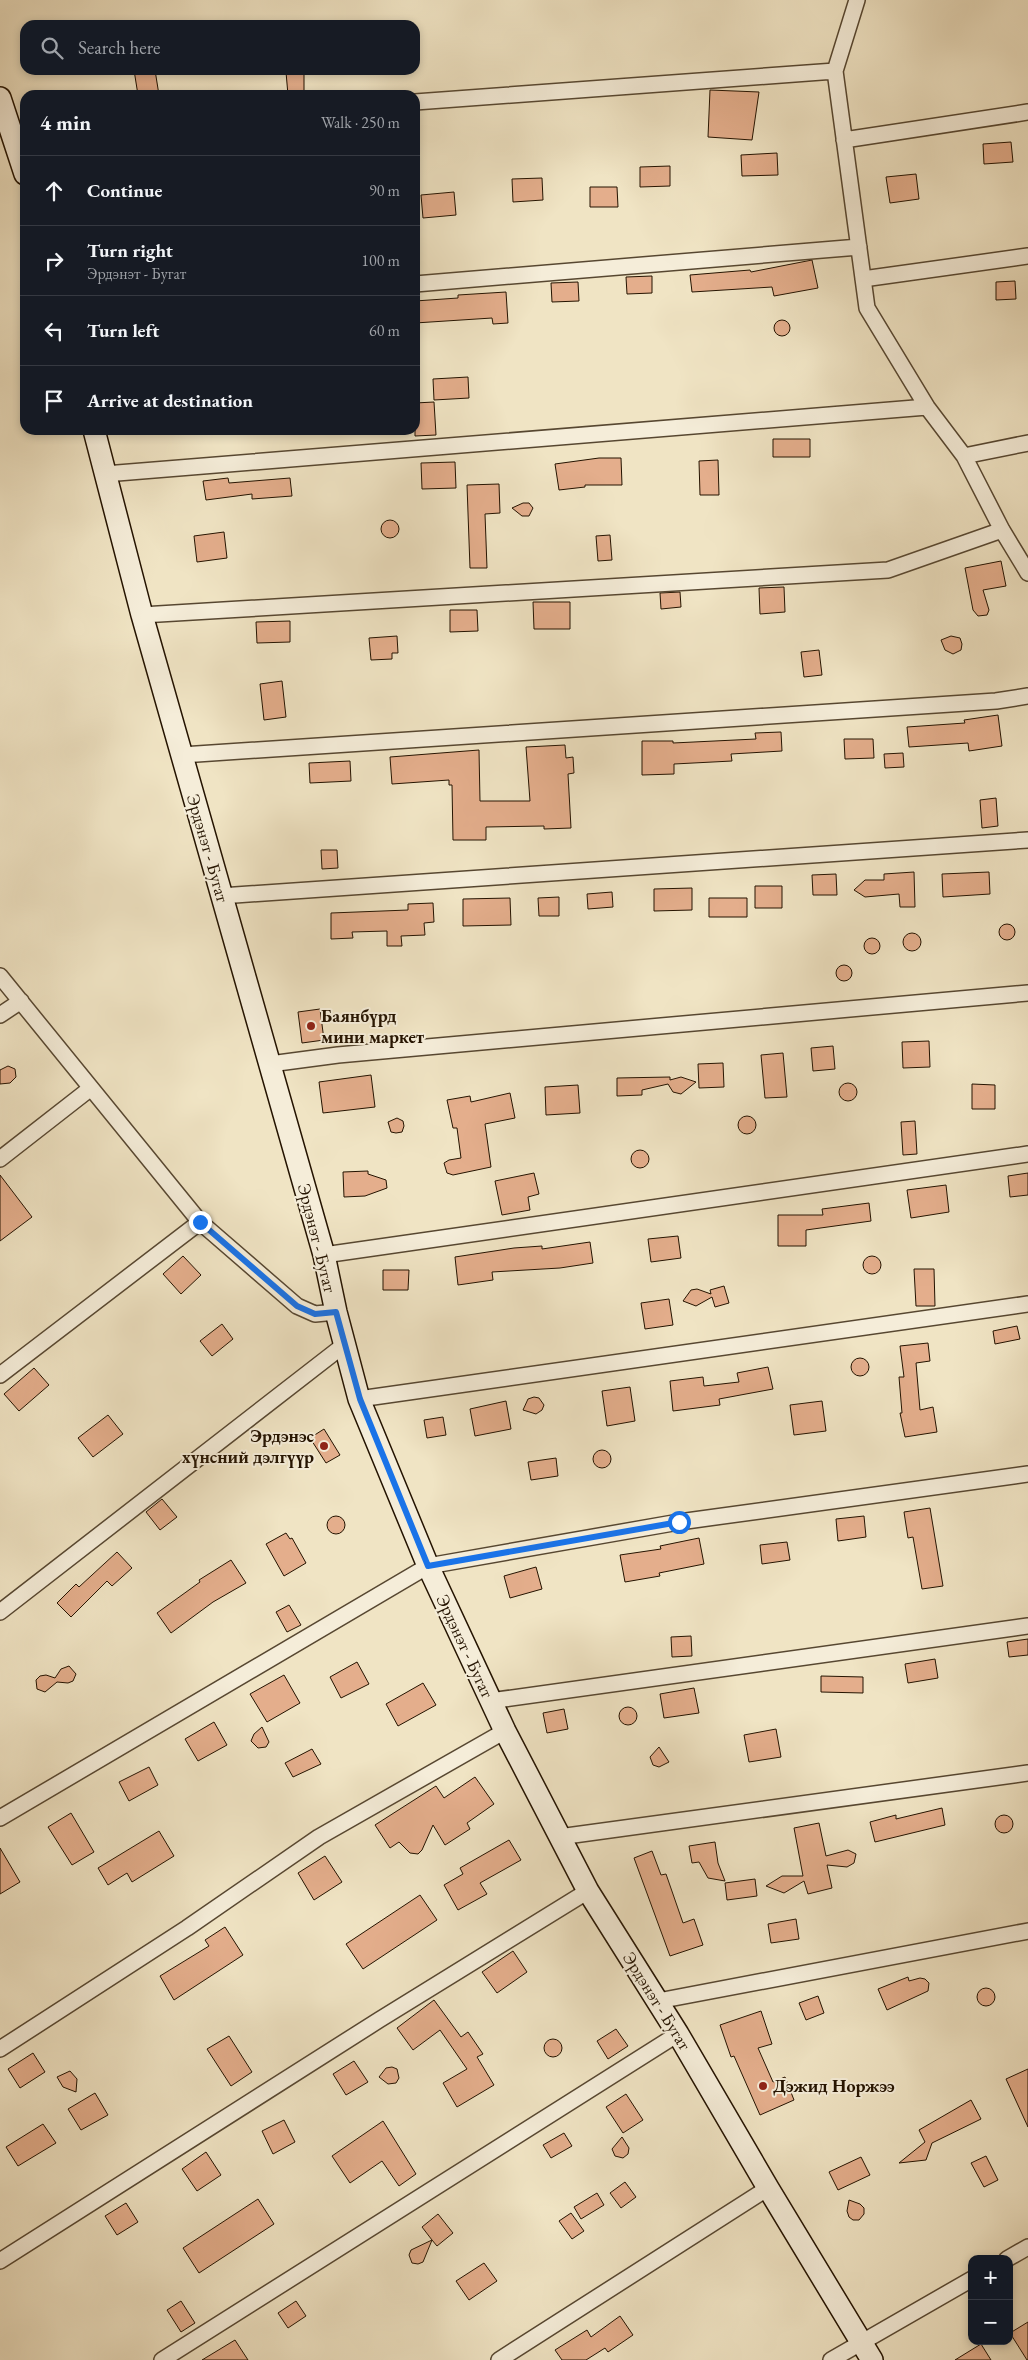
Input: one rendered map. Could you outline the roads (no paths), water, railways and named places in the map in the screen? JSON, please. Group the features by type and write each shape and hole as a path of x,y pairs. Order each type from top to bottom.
{"street":[{"path":"857,0 835,71 867,308 927,407 964,456 1002,530 1028,573"},
{"path":"420,102 835,71"},
{"path":"0,98 20,145"},
{"path":"844,140 1028,112"},
{"path":"420,284 859,247"},
{"path":"863,279 1028,256"},
{"path":"105,474 927,407"},
{"name":"Эрдэнэт - Бугат","path":"95,435 142,615 324,1255 344,1345 360,1399 428,1566 490,1701 588,1891 678,2034 872,2360"},
{"path":"964,456 1028,443"},
{"path":"142,615 888,570 1002,530"},
{"path":"182,755 996,702 1028,696"},
{"path":"221,896 1028,840"},
{"path":"0,976 200,1222 297,1306 315,1314 336,1312"},
{"path":"270,1064 338,1054 1028,993"},
{"path":"0,1016 21,1001"},
{"path":"0,1159 91,1088"},
{"path":"324,1255 1028,1154"},
{"path":"0,1375 200,1222"},
{"path":"360,1399 1028,1304"},
{"path":"0,1612 344,1345"},
{"path":"0,1818 428,1566 679,1522 1028,1474"},
{"path":"490,1701 1028,1626"},
{"path":"0,2049 187,1928 319,1837 505,1731"},
{"path":"560,1837 1028,1773"},
{"path":"0,2262 379,2020 588,1891"},
{"path":"658,2001 1028,1931"},
{"path":"162,2360 678,2034"},
{"path":"499,2360 768,2188"},
{"path":"1013,2256 1028,2247"},
{"path":"831,2360 861,2341 968,2281"}],"place":[{"name":"Баянбүрд мини маркет","path":"311,1026"},
{"name":"Эрдэнэс хүнсний дэлгүүр","path":"324,1446"},
{"name":"Дэжид Норжээ","path":"763,2086"}]}
